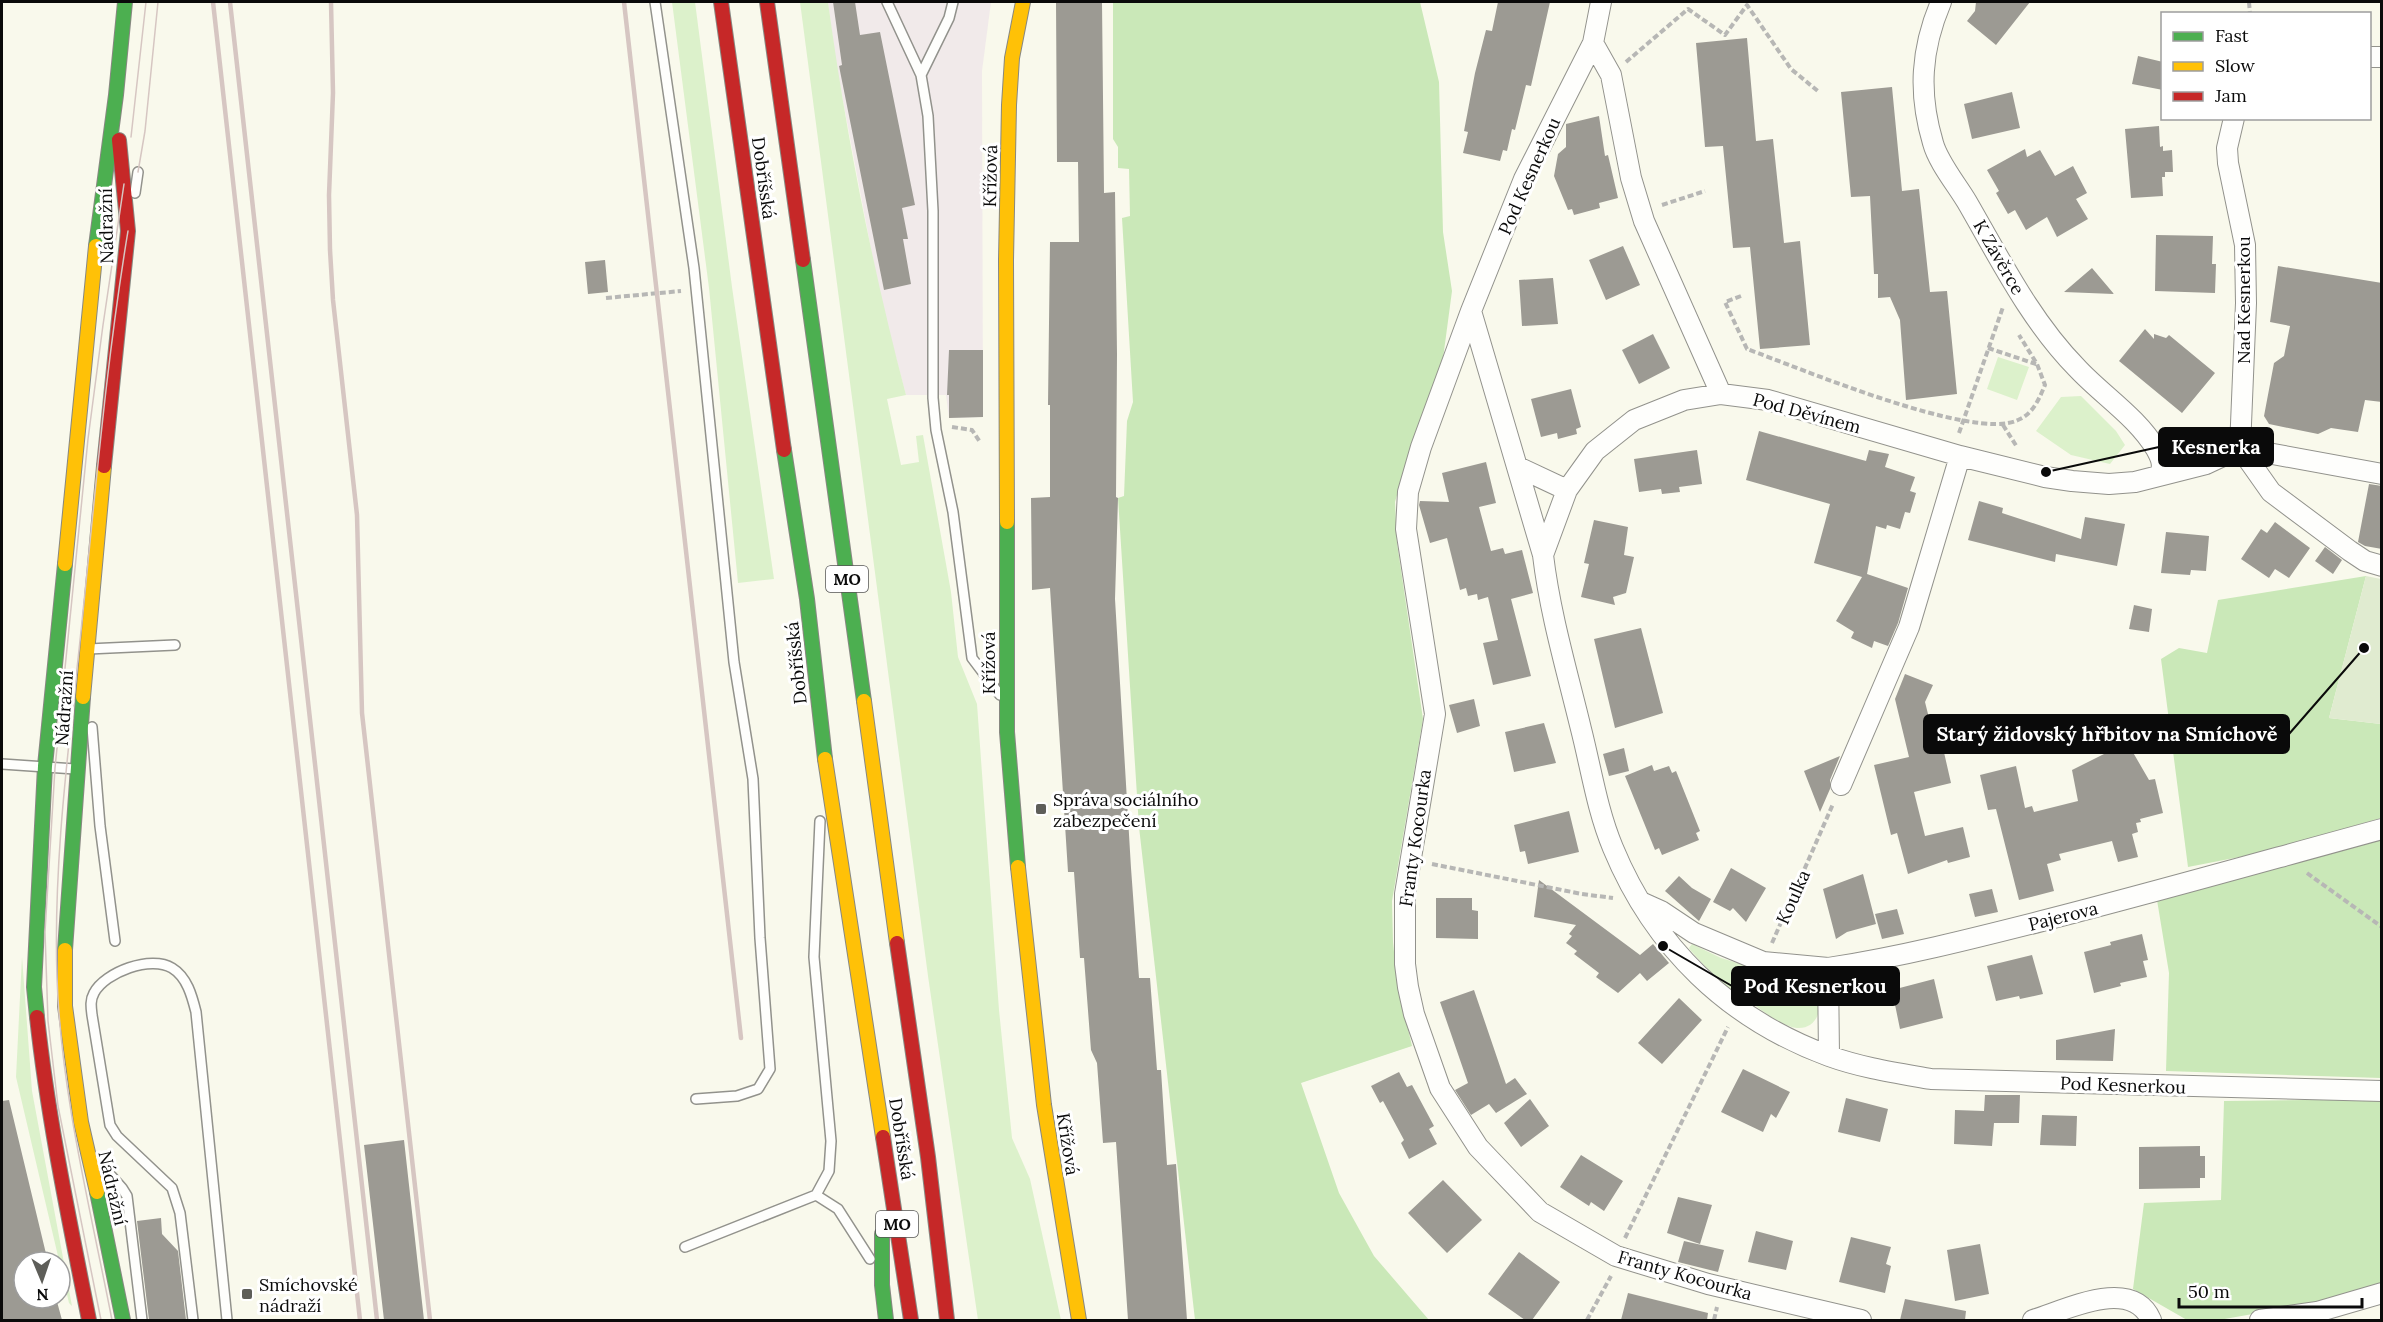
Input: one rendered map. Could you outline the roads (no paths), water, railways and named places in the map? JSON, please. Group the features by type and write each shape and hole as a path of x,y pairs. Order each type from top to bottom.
{"main road":[{"name":"Nádražní","path":"89,1320 43,1074 34,987 45,766 99,210 116,95 126,2"},
{"name":"Dobříšská","path":"721,2 785,460 807,599 823,744 911,1320"},
{"name":"Dobříšská","path":"767,2 928,1157 947,1320"},
{"name":"Křížová","path":"1023,2 1012,58 1009,105 1006,260 1006,702 1012,812 1043,1093 1079,1320"},
{"name":"Nádražní","path":"116,95 128,231 85,656 64,958 65,1006 81,1122 110,1249 123,1320"},
{"path":"882,1127 882,1285 886,1320"},
{"path":"928,1157 951,1240"}],"street":[{"path":"1601,2 1593,43 1611,75 1631,178 1641,212 1721,394"},
{"name":"K Závěrce","path":"1941,2 1924,52 1924,98 1933,145 2037,321 2076,368 2148,438 2162,463 2160,474"},
{"name":"Pod Kesnerkou","path":"1593,43 1524,179 1471,311 1543,555 1548,595 1600,808 1612,847 1640,901 1682,959 1702,982 1737,1009 1784,1037 1829,1056 1872,1069 1931,1079 2382,1091"},
{"name":"Nad Kesnerkou","path":"2234,120 2227,148 2228,163 2242,226 2246,268 2240,448"},
{"name":"Franty Kocourka","path":"1471,311 1425,437 1408,492 1407,539 1435,714 1405,894 1405,964 1414,1014 1440,1088 1478,1147 1540,1212 1616,1256 1708,1284 1861,1320"},
{"name":"Pod Děvínem","path":"1543,555 1567,490 1595,451 1634,420 1684,400 1721,394 1768,400 1956,455 2045,477 2083,482 2109,484 2135,482 2206,464 2240,448"},
{"path":"2240,448 2382,474"},
{"path":"2240,448 2271,492 2350,551 2365,561 2382,567"},
{"path":"1841,785 1909,627 1956,455"},
{"path":"1518,467 1567,490"},
{"name":"Pajerova","path":"1828,968 1886,959 1985,936 2143,896 2382,829"},
{"path":"1640,901 1661,911 1694,933 1763,962 1828,968 1829,1056"},
{"path":"2260,1320 2317,1311 2382,1293"},
{"path":"2033,1320 2105,1298 2121,1297 2136,1302 2151,1320"}],"lane":[{"path":"655,2 697,290 734,662 753,779 760,938 770,1069 758,1089 737,1096 696,1099"},
{"path":"887,2 921,75 928,116 933,211 933,398 936,430 953,512 972,658 1006,702"},
{"path":"921,75 949,18 953,2"},
{"path":"124,184 130,146"},
{"path":"128,231 138,172"},
{"path":"115,941 100,826 85,656 175,645"},
{"path":"821,803 823,744"},
{"path":"2,764 77,770"},
{"path":"686,1247 816,1195 829,1171 831,1141 814,957 820,814"},
{"path":"193,1320 176,1196 172,1188 117,1136 110,1125 92,1016 91,1001 94,992 102,982 118,972 151,964 162,964 178,973 190,991 196,1012 227,1320"},
{"path":"81,1122 88,1146 127,1196 142,1320"},
{"path":"816,1195 838,1209 866,1250 882,1285"}],"tram line":[{"path":"131,137 146,2"},
{"path":"138,172 145,131 158,2"},
{"path":"101,1320 58,1106 48,1021 45,932 55,768 88,439 124,184"},
{"path":"112,1320 70,1107 60,1021 56,935 67,761 107,380 128,231"}],"railway":[{"path":"213,2 360,1320"},
{"path":"230,2 377,1320"},
{"path":"331,2 333,93 329,195 330,250 333,300 357,515 362,713 430,1320"},
{"path":"624,2 741,1038"}],"place":[{"name":"Kesnerka","path":"2046,472"},
{"name":"Starý židovský hřbitov na Smíchově","path":"2364,648"},
{"name":"Správa sociálního zabezpečení","path":"1041,809"},
{"name":"Pod Kesnerkou","path":"1663,946"},
{"name":"Smíchovské nádraží","path":"247,1294"}]}
